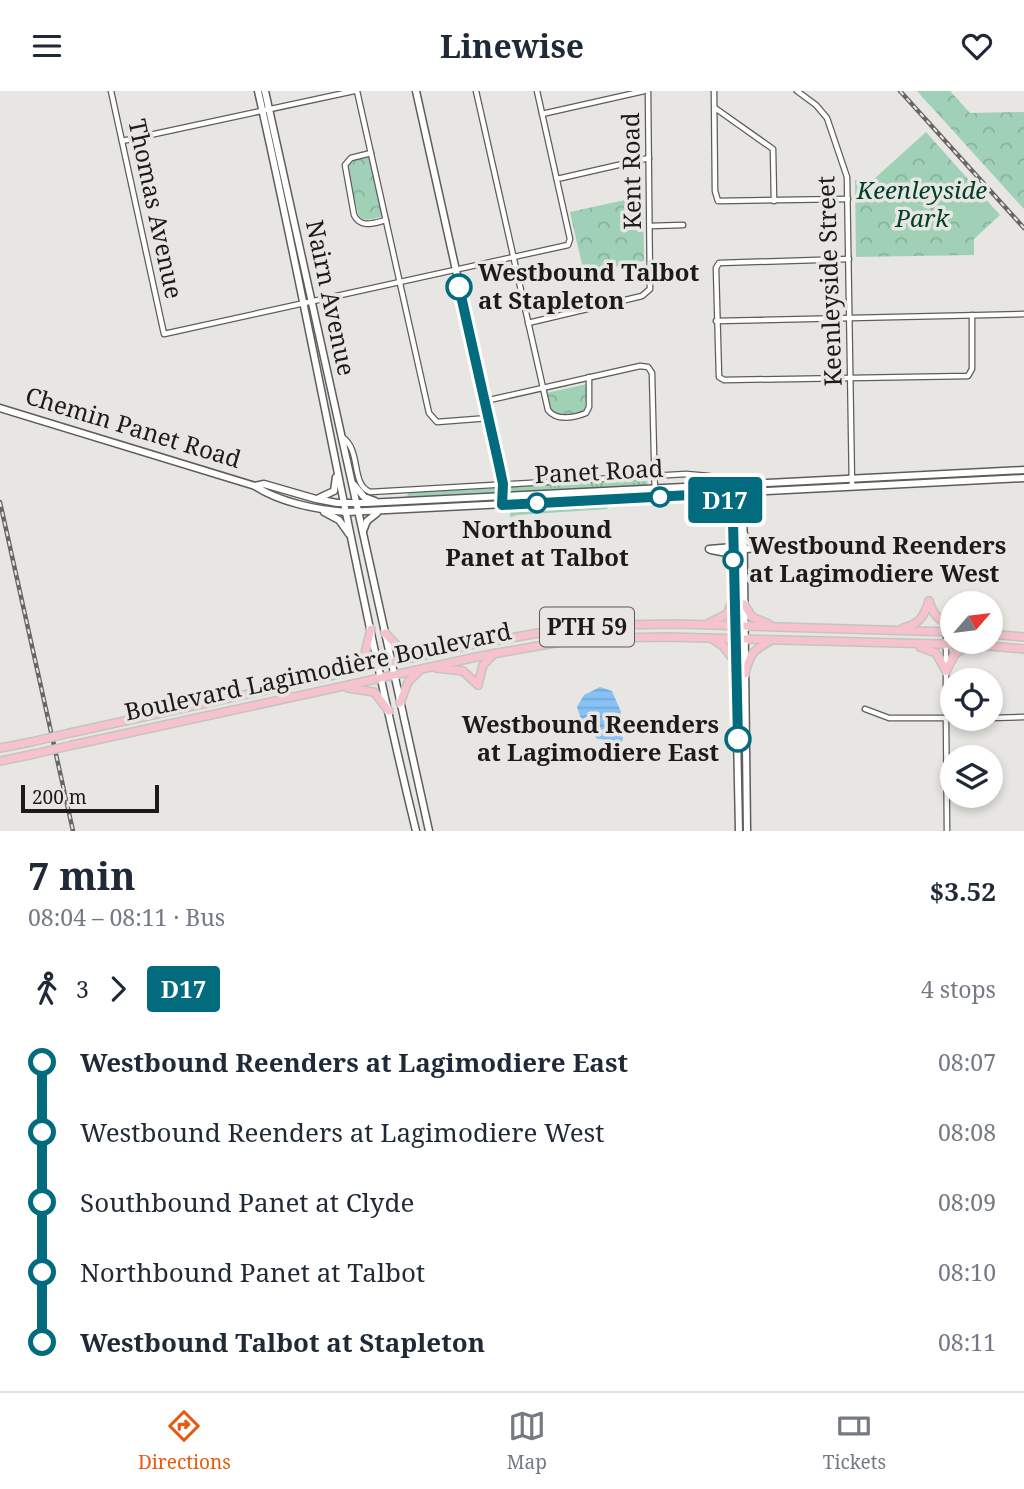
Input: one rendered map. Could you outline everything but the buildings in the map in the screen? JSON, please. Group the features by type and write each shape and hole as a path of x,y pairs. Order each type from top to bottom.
{"main road":[{"path":"706,625 727,614 734,598"},
{"path":"891,630 918,622 925,614 929,601 934,615 940,620"},
{"path":"744,604 752,617 780,627"},
{"name":"Boulevard Lagimodière Boulevard","path":"0,748 391,662 519,635 562,629 644,624 940,632"},
{"path":"341,673 364,657 370,629"},
{"path":"385,633 403,650 440,652"},
{"path":"1003,635 1024,637"},
{"name":"Boulevard Lagimodière Boulevard","path":"0,761 496,653 594,639 642,636 940,644"},
{"path":"711,638 723,646 736,663"},
{"path":"745,674 749,657 773,639"},
{"path":"899,643 934,651 942,659 945,668"},
{"name":"Boulevard Lagimodière Boulevard","path":"1003,647 1024,649"},
{"path":"400,702 408,682 426,668 463,671 478,685 483,665 496,653"},
{"path":"340,687 374,692 389,711"}],"street":[{"name":"Thomas Avenue","path":"111,91 164,334 308,303"},
{"name":"Nairn Avenue","path":"258,91 265,110 318,350 351,478 429,831"},
{"name":"Nairn Avenue","path":"265,91 265,110"},
{"path":"122,141 356,91 430,417 437,422 489,418"},
{"path":"415,91 489,418 505,505"},
{"path":"476,91 542,387 552,415 583,415 589,407 589,377"},
{"path":"308,303 567,246 570,239 537,91"},
{"path":"542,114 646,91"},
{"name":"Kent Road","path":"528,323 647,294 650,289 646,91"},
{"path":"714,91 715,191 718,201 848,199"},
{"name":"Keenleyside Street","path":"797,91 816,104 827,118 846,170 852,487"},
{"path":"714,108 773,149 774,201"},
{"path":"371,153 351,158 345,165 354,215 358,221 365,224 386,220"},
{"path":"557,179 649,158"},
{"path":"650,226 683,225"},
{"path":"849,259 721,261 716,268 717,373 720,379 968,376 972,369 972,315"},
{"path":"716,321 1024,314"},
{"name":"Nairn Avenue","path":"318,350 351,538 416,831"},
{"path":"484,401 640,366 651,370 655,497"},
{"name":"Chemin Panet Road","path":"0,408 255,486 344,503"},
{"path":"332,438 341,436 351,445 362,488 370,492 654,476 709,476 712,478 712,485"},
{"path":"316,499 328,496 336,487 337,461"},
{"name":"Panet Road","path":"344,503 1024,470"},
{"path":"359,475 351,478 364,497 380,502"},
{"name":"Panet Road","path":"346,512 1024,478"},
{"path":"732,484 735,626 740,639 745,674 739,831"},
{"path":"743,484 743,592"},
{"path":"400,501 408,490"},
{"path":"743,516 749,499 766,491"},
{"name":"Chemin Panet Road","path":"277,492 293,501 346,512"},
{"path":"709,494 724,499 733,518 736,538 744,546 754,549 764,547 750,543 744,537 743,530"},
{"path":"293,501 334,516 351,538"},
{"path":"363,533 372,515 383,511"},
{"path":"733,547 709,549 727,553 733,564"},
{"path":"733,547 739,554 744,604 744,626 736,663 747,831"},
{"path":"865,709 889,718 940,718"},
{"path":"1003,718 1024,717"},
{"path":"947,831 949,731"},
{"path":"412,815 424,812"}],"green space":[{"path":"917,91 950,91 970,113 1024,112 1024,209"},
{"name":"Keenleyside Park","path":"926,132 1000,215 974,239 974,255 856,257 855,180 874,179"},
{"path":"365,156 369,158 382,214 381,217 368,220 358,214 347,168 351,160"},
{"path":"643,196 644,261 584,273 570,212"},
{"path":"973,199 978,200 986,212 974,222 967,222 962,214 962,207"},
{"path":"587,384 585,410 567,415 550,410 546,393"},
{"path":"647,480 648,487 513,493 509,487"},
{"path":"497,488 500,493 405,499 409,493"},
{"path":"606,503 607,509 510,517 514,508"}],"water":[{"path":"600,687 612,691 621,712 619,722 623,739 618,752 602,739 597,739 581,719 577,707 584,695"}],"railway":[{"path":"900,91 1024,228"},
{"path":"0,502 73,831"}],"bus line":[{"name":"D17","path":"459,287 503,484 502,505 709,494 727,502 733,520 738,739"}],"place":[{"name":"Westbound Talbot at Stapleton","path":"459,287"},
{"name":"Northbound Panet at Talbot","path":"537,503"},
{"name":"Westbound Reenders at Lagimodiere West","path":"733,560"},
{"name":"Westbound Reenders at Lagimodiere East","path":"738,739"}]}
